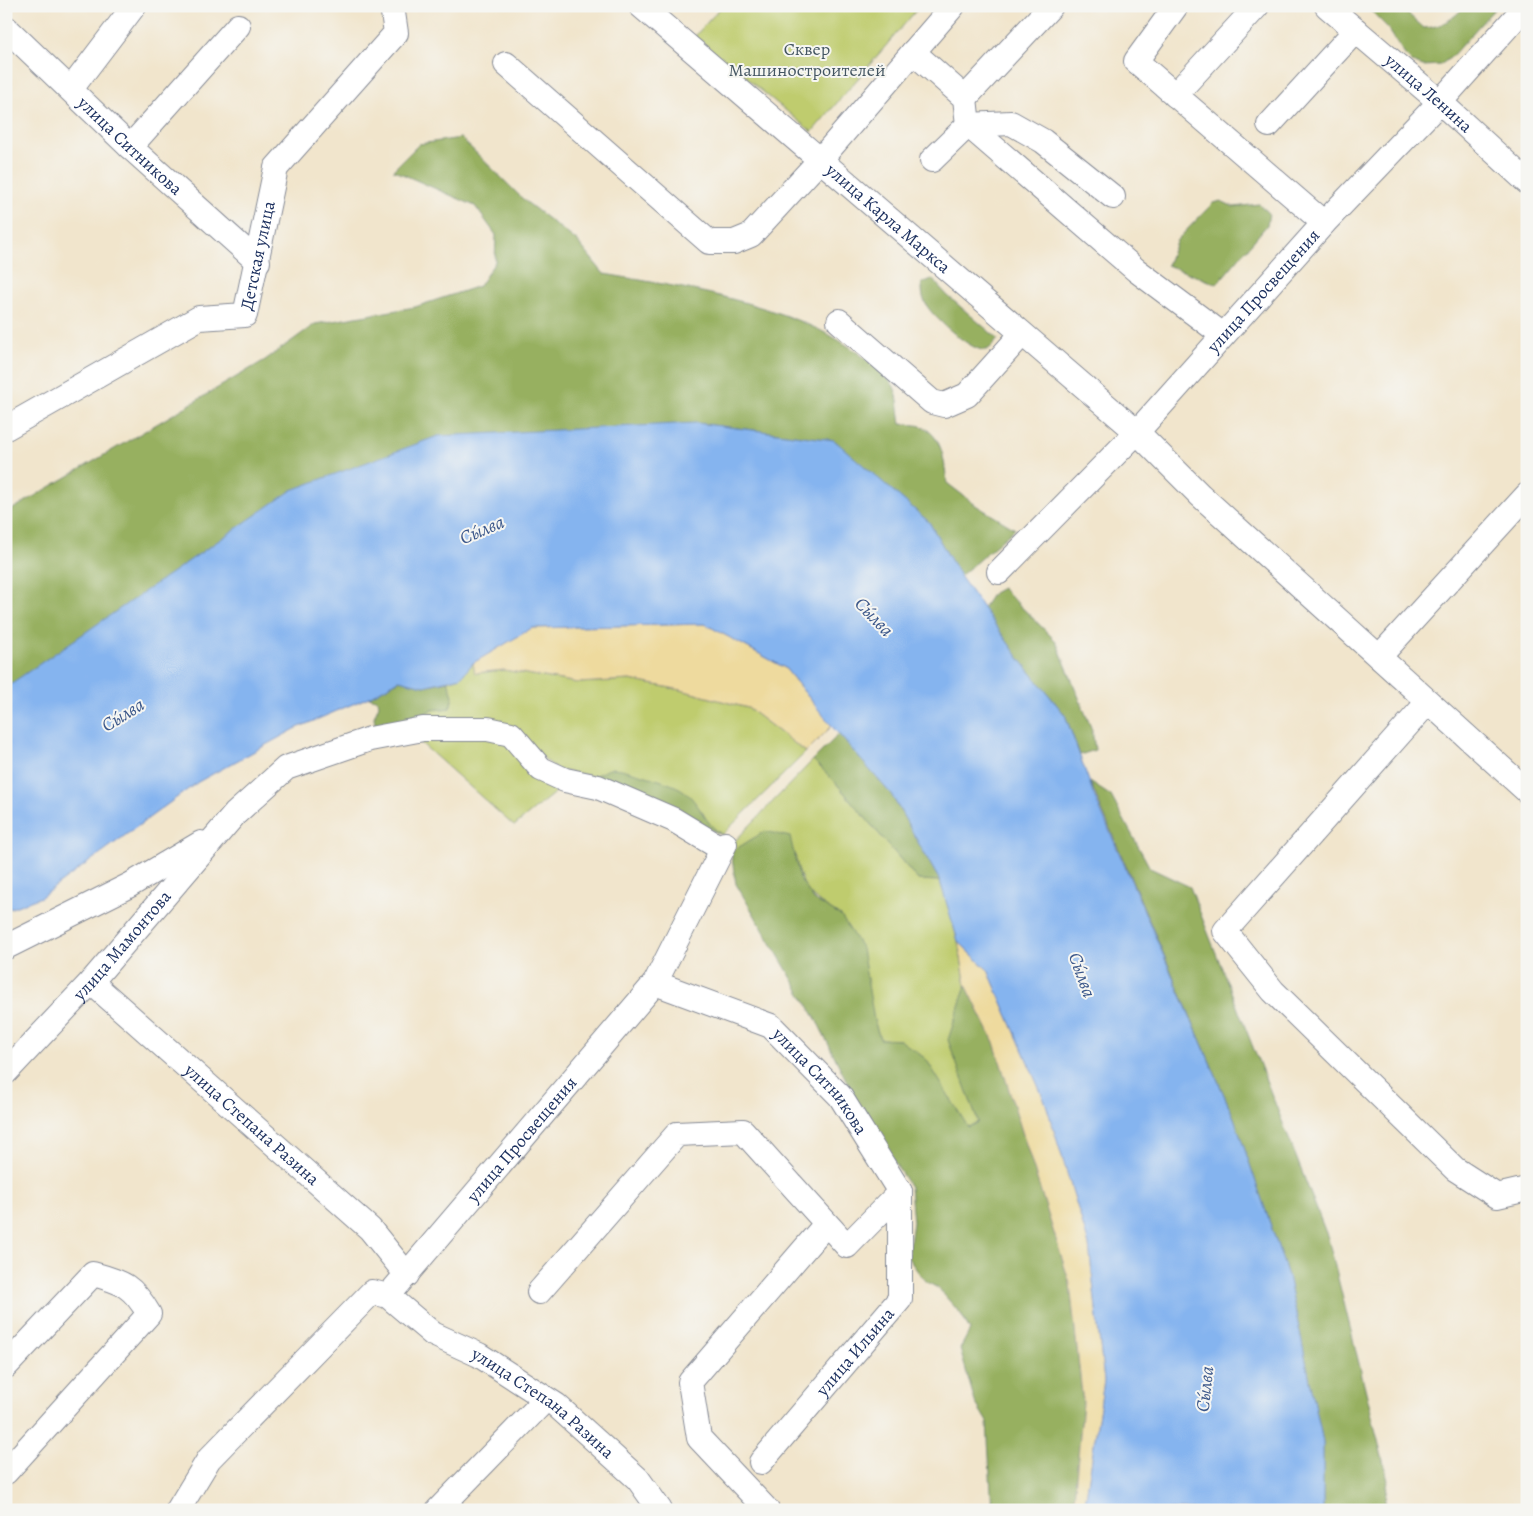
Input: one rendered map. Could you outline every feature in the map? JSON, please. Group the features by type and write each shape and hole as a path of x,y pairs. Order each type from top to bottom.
{"street":[{"path":"71,89 134,6"},
{"name":"Детская улица","path":"6,428 199,318 245,315 258,262 276,168 396,34 392,6"},
{"name":"улица Карла Маркса","path":"641,6 1136,432 1200,496 1527,791"},
{"path":"506,64 708,242 734,242 751,235 820,160 953,6"},
{"path":"965,98 1051,6"},
{"path":"1176,6 1136,60 1324,223"},
{"path":"1175,95 1257,6"},
{"name":"улица Ленина","path":"1327,6 1440,102 1527,182"},
{"name":"улица Просвещения","path":"999,572 1136,432 1324,223 1440,102 1526,6"},
{"path":"130,147 238,26"},
{"name":"улица Ситникова","path":"6,28 130,147 258,262"},
{"path":"1269,125 1356,30"},
{"path":"913,52 965,98 968,125 1136,270 1223,335"},
{"path":"932,160 968,125 1011,122 1042,141 1113,197"},
{"path":"839,321 932,402 944,405 967,395 1022,334"},
{"path":"1379,657 1527,494"},
{"path":"1428,702 1225,931 1273,991 1455,1168 1497,1196 1527,1189"},
{"name":"улица Мамонтова","path":"6,1072 91,982 235,814 286,768 370,739 423,729 488,729 511,734 541,769 565,780 598,787 674,820 724,847"},
{"path":"6,947 130,885 218,833"},
{"name":"улица Просвещения","path":"388,1296 654,983 724,847"},
{"path":"130,885 154,908"},
{"name":"улица Степана Разина","path":"91,982 370,1229 406,1274"},
{"name":"улица Ситникова","path":"654,983 771,1026 840,1096 900,1192"},
{"path":"539,1292 677,1134 743,1131 847,1246 900,1192"},
{"name":"улица Ильина","path":"761,1462 900,1299 900,1192"},
{"path":"767,1510 699,1438 690,1382 826,1224"},
{"path":"6,1366 92,1274 122,1281 137,1294 149,1314 6,1472"},
{"path":"178,1510 209,1458 249,1416 372,1292 388,1296"},
{"name":"улица Степана Разина","path":"388,1296 433,1334 479,1355 556,1405 638,1479 660,1510"},
{"path":"438,1510 546,1399"}],"green space":[{"name":"Сквер Машиностроителей","path":"722,6 920,6 812,132 695,36"},
{"path":"1366,6 1399,6 1424,28 1447,22 1465,6 1497,6 1450,58 1440,65 1423,66 1412,62 1405,55 1387,27"},
{"path":"461,138 525,201 577,241 604,274 673,286 748,303 784,315 819,330 850,347 893,384 897,395 901,424 921,426 929,431 939,443 944,459 947,483 977,506 1015,529 960,576 929,522 833,440 696,423 6,687 6,513 265,360 315,324 415,307 479,286 495,262 496,235 475,206 393,170 419,144"},
{"path":"1221,201 1234,207 1259,204 1269,213 1267,225 1217,284 1167,265 1177,240 1213,203"},
{"path":"932,279 948,296 998,339 990,348 986,350 980,349 963,341 931,311 923,298 922,283"},
{"path":"1002,588 1056,641 1092,730 1095,750 1080,755 1065,715 1019,658 983,608 993,593"},
{"path":"473,663 476,673 504,670 578,683 630,680 681,690 748,708 806,752 722,835 707,822 702,811 593,776 557,770 516,733 404,724 431,710 450,708 453,696 448,681 461,677"},
{"path":"400,680 424,686 448,681 453,696 450,708 431,710 404,724 376,730 374,717 379,705 378,700 369,697"},
{"path":"496,734 563,786 514,826 412,735"},
{"path":"839,734 891,794 940,881 918,880 836,783 813,760"},
{"path":"813,760 836,783 918,880 940,881 958,941 966,985 949,1040 978,1122 967,1128 926,1059 900,1040 880,1039 841,916 821,904 809,892 801,877 795,854 731,852 729,847"},
{"path":"612,768 664,782 684,791 694,801 711,825 722,835 593,776"},
{"path":"1090,782 1111,796 1150,868 1190,887 1328,1238 1388,1481 1383,1510 1323,1510 1323,1442 1288,1276 1234,1118"},
{"path":"765,831 790,837 800,879 814,900 841,916 862,949 874,1020 880,1039 900,1040 926,1059 968,1127 978,1122 948,1040 966,985 994,1042 1070,1284 1083,1403 1073,1510 992,1510 987,1422 975,1402 960,1349 970,1330 961,1314 938,1288 925,1281 908,1258 913,1222 910,1187 860,1108 816,1019 736,884 731,852"}],"sand":[{"path":"705,624 785,668 832,726 806,752 748,708 681,690 630,680 578,683 504,670 475,673 473,663 532,628"},
{"path":"958,941 988,970 1046,1104 1089,1245 1104,1381 1084,1510 1073,1510 1083,1403 1070,1284 994,1042 966,985"}],"water":[{"name":"Сы́лва","path":"696,423 834,440 929,522 960,576 1019,658 1065,715 1094,795 1234,1118 1288,1276 1323,1442 1323,1510 1084,1510 1104,1381 1089,1245 1046,1104 988,970 958,941 940,881 891,794 835,730 785,668 705,624 532,628 473,663 461,677 424,686 399,680 369,697 295,729 198,782 41,897 6,910 6,687 292,490 438,436"}]}
